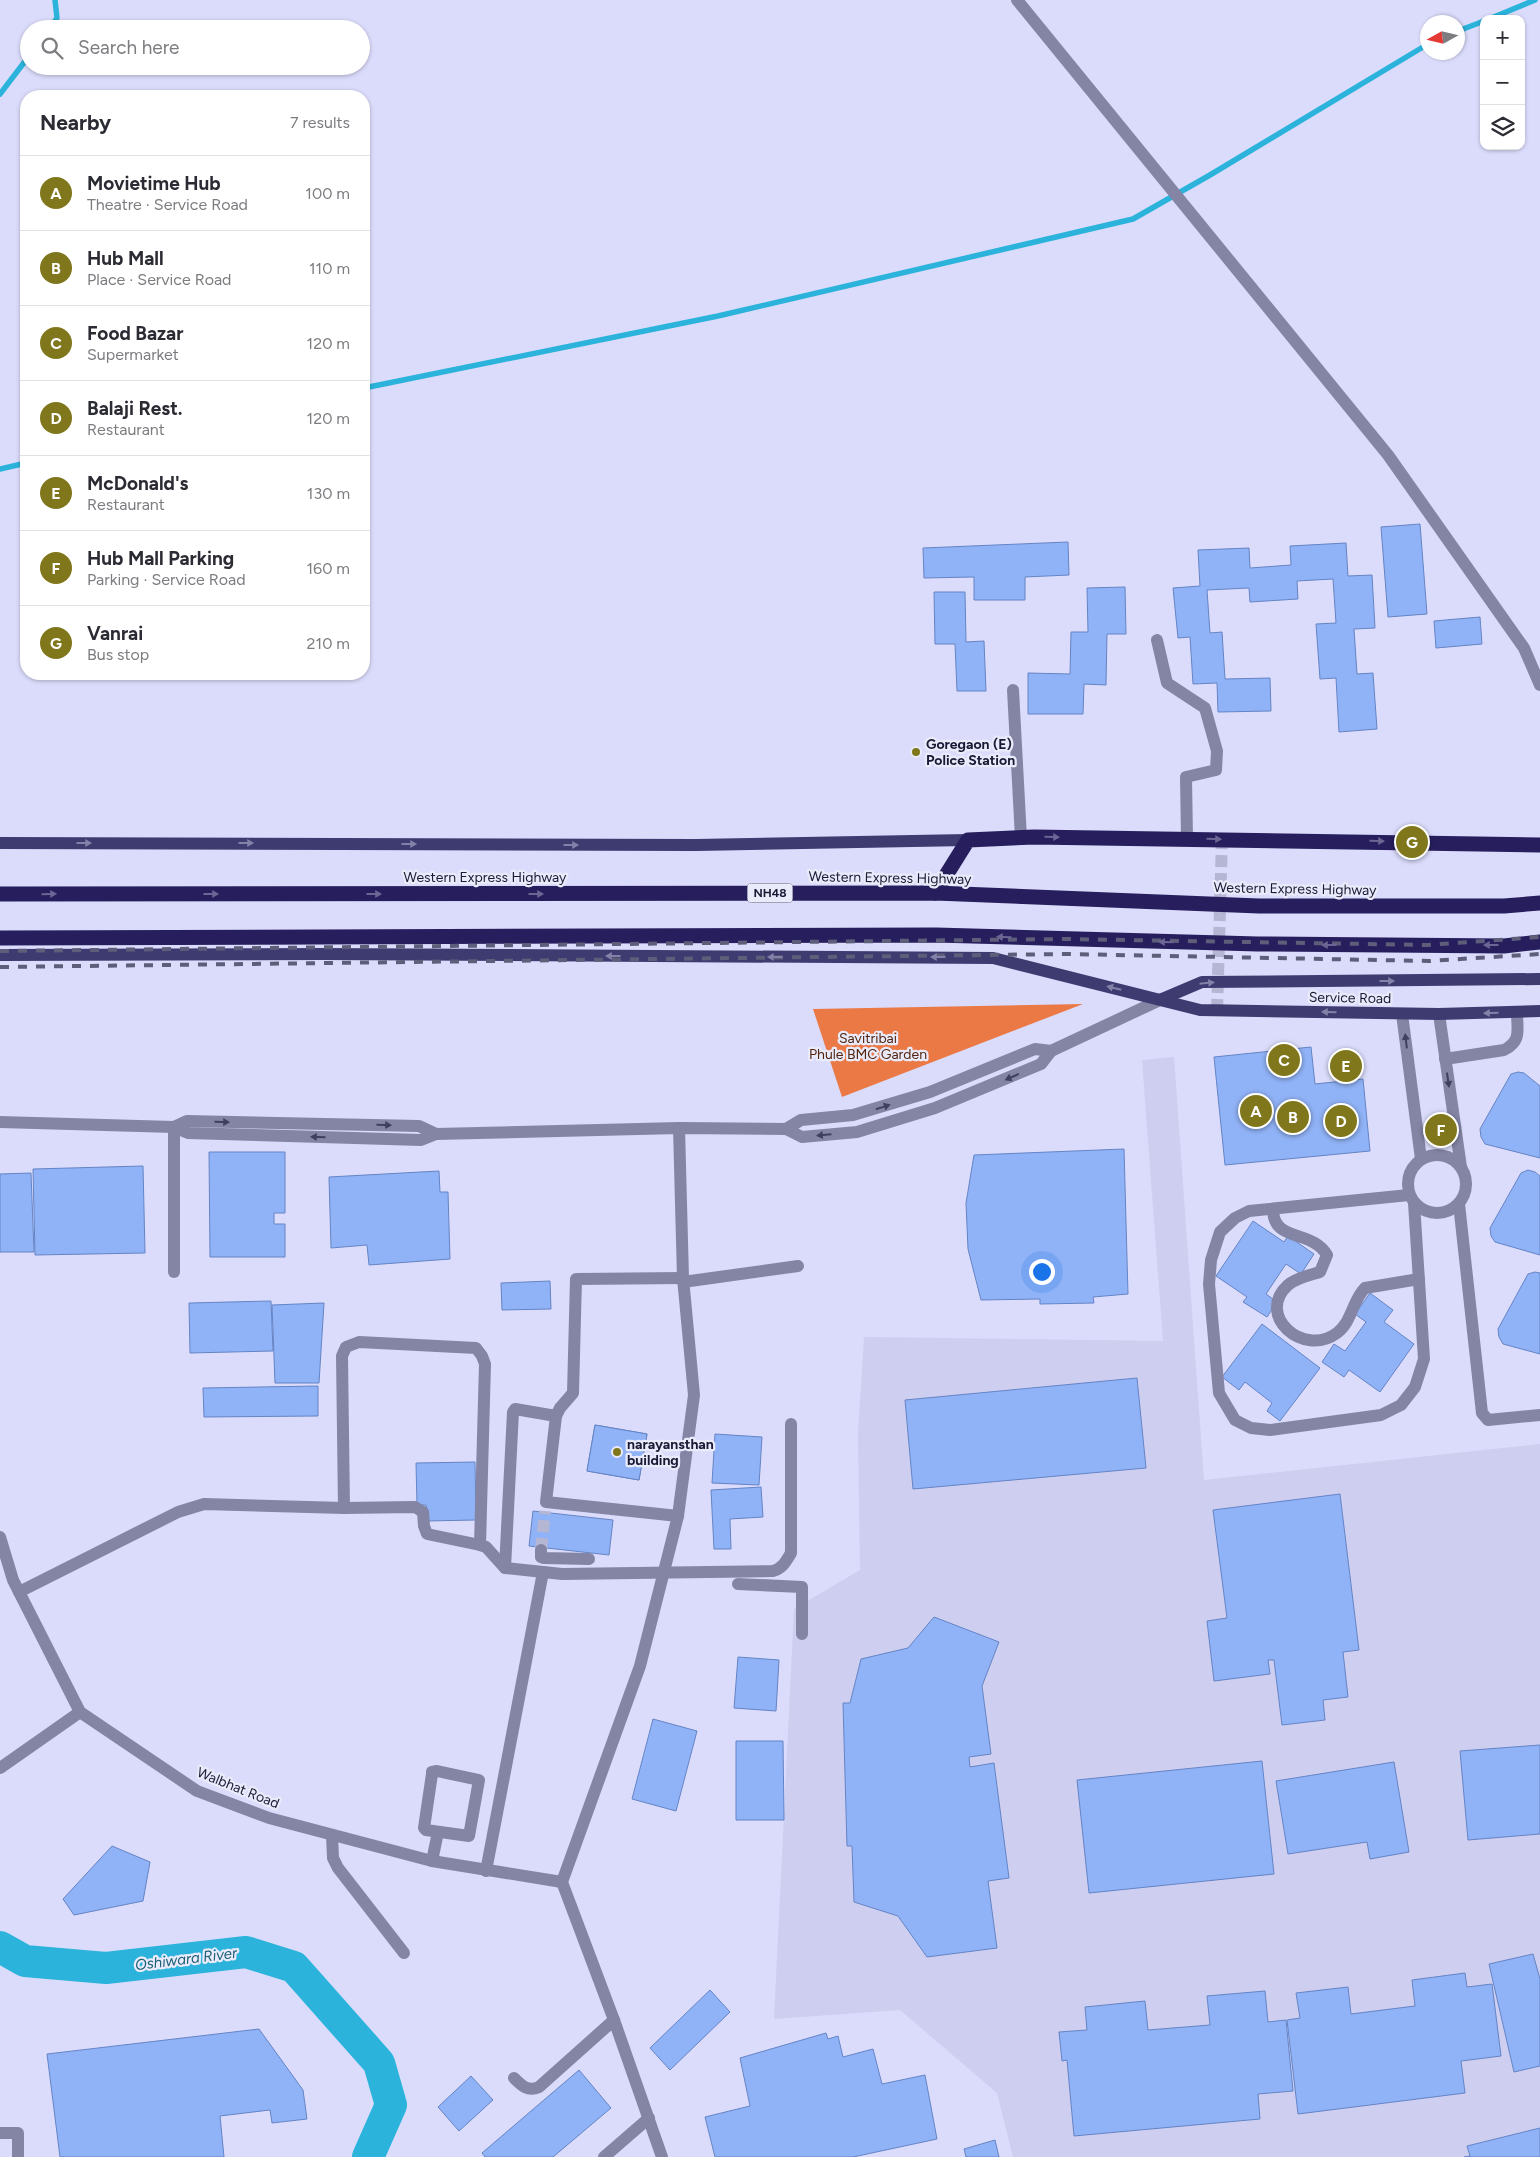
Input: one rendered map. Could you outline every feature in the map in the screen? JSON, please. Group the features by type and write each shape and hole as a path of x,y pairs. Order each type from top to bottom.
{"highway":[{"path":"935,893 968,840 1021,838 1187,839 1540,845"},
{"name":"Western Express Highway","path":"0,894 935,893 1259,906 1504,906 1540,903"},
{"path":"0,938 936,935 1258,944 1504,946 1540,942"}],"main road":[{"path":"0,843 696,845 968,840"},
{"name":"Service Road","path":"0,955 323,954 993,958 1200,1010 1402,1014 1540,1011"},
{"path":"1162,1000 1202,982 1540,979"}],"street":[{"path":"1017,0 1388,455 1524,648 1540,685"},
{"path":"1157,640 1166,683 1205,708 1217,751 1216,770 1186,778 1187,839"},
{"path":"1013,690 1021,838"},
{"path":"0,1122 174,1128 187,1121 268,1129 418,1126 436,1134 679,1128 786,1129 802,1136 857,1132 935,1108 1041,1064 1051,1051 1162,1000"},
{"path":"1445,1059 1504,1050 1512,1046 1518,1035 1517,1012"},
{"path":"1402,1014 1421,1159"},
{"path":"1439,1014 1460,1166 1465,1176 1464,1196 1451,1210 1441,1214 1431,1214 1422,1210 1411,1199 1249,1211 1235,1218 1220,1232 1210,1268 1209,1284 1219,1393 1235,1420 1251,1428 1270,1430 1381,1415 1400,1405 1415,1387 1424,1359 1419,1279 1411,1199 1407,1185 1408,1175 1413,1166 1428,1156 1444,1156 1460,1166"},
{"path":"786,1129 801,1120 853,1115 930,1092 1035,1049 1051,1051"},
{"path":"930,1092 935,1108"},
{"path":"853,1115 857,1132"},
{"path":"174,1128 174,1272"},
{"path":"662,2157 614,2020 562,1882 640,1666 678,1516 694,1395 683,1280 679,1128"},
{"path":"1458,1204 1482,1413 1488,1420 1540,1415"},
{"path":"1273,1208 1273,1218 1279,1228 1318,1244 1327,1255 1320,1272 1294,1281 1287,1286 1280,1296 1279,1319 1286,1330 1299,1338 1314,1341 1326,1340 1338,1332 1347,1323 1359,1295 1365,1288 1419,1279"},
{"path":"678,1516 546,1507 556,1416 560,1408 573,1393 576,1279 683,1280 798,1266"},
{"path":"344,1508 342,1356 346,1348 359,1342 476,1348 485,1364 480,1545"},
{"path":"505,1568 513,1410 556,1416"},
{"path":"738,1584 762,1578 779,1569 786,1563 791,1552 791,1424"},
{"path":"19,1592 178,1512 204,1504 344,1508 415,1507 423,1512 424,1526 427,1534 486,1547 505,1568 562,1574 664,1573 762,1578 802,1586 802,1634"},
{"name":"Walbhat Road","path":"0,1537 13,1580 80,1712 197,1791 269,1818 432,1861 562,1882"},
{"path":"541,1550 543,1558 589,1559"},
{"path":"562,1574 563,1558"},
{"path":"486,1871 543,1572"},
{"path":"0,1768 80,1712"},
{"path":"437,1770 478,1779 469,1836 438,1832 426,1830 423,1826 432,1772 437,1770"},
{"path":"432,1861 438,1832"},
{"path":"332,1835 333,1858 338,1868 404,1953"},
{"path":"514,2078 527,2088 533,2090 539,2087 614,2020"},
{"path":"604,2157 649,2118"},
{"path":"0,2133 18,2134 18,2157"}],"shaded area":[{"path":"1174,1057 1204,1480 1540,1444 1540,2157 1013,2157 997,2093 900,2010 774,2019 794,1609 860,1570 858,1434 864,1337 1163,1341 1142,1060"}],"green space":[{"name":"Savitribai Phule BMC Garden","path":"1083,1004 842,1097 813,1009"}],"building":[{"path":"1420,524 1427,614 1388,617 1381,527"},
{"path":"1068,542 1069,575 1025,577 1025,600 974,600 974,577 924,578 923,548"},
{"path":"1346,543 1348,576 1372,575 1375,628 1354,629 1357,674 1373,673 1377,729 1339,732 1336,678 1320,679 1316,624 1336,623 1333,579 1297,581 1298,599 1250,602 1249,588 1207,590 1210,633 1222,632 1225,679 1270,678 1271,711 1218,712 1217,683 1193,684 1190,637 1178,638 1173,588 1200,586 1198,550 1249,548 1250,568 1291,565 1290,546"},
{"path":"1125,587 1126,634 1107,634 1106,685 1084,684 1083,714 1028,714 1028,673 1070,674 1071,632 1088,632 1087,588"},
{"path":"934,592 965,592 966,642 984,641 986,691 957,691 955,644 935,644"},
{"path":"1480,617 1482,644 1436,648 1434,621"},
{"path":"1311,1047 1315,1084 1363,1079 1370,1151 1225,1165 1214,1057"},
{"path":"1524,1073 1540,1086 1540,1158 1485,1144 1481,1137 1480,1129 1511,1074"},
{"path":"1124,1149 1128,1294 1093,1297 1094,1303 1040,1304 1040,1299 981,1300 968,1249 966,1203 974,1155"},
{"path":"209,1152 285,1152 285,1213 274,1213 274,1224 285,1224 285,1257 210,1257"},
{"path":"143,1166 145,1253 35,1255 33,1169"},
{"path":"1528,1170 1540,1176 1540,1255 1495,1242 1491,1236 1490,1228 1521,1173"},
{"path":"439,1171 440,1192 448,1192 450,1259 369,1265 367,1245 331,1248 329,1177"},
{"path":"31,1173 34,1252 0,1252 0,1174"},
{"path":"1253,1221 1284,1242 1288,1236 1314,1254 1301,1274 1286,1264 1266,1294 1277,1302 1267,1317 1243,1302 1247,1297 1216,1276"},
{"path":"1540,1273 1540,1354 1503,1344 1499,1337 1498,1329 1528,1274"},
{"path":"550,1281 551,1309 502,1310 501,1283"},
{"path":"1370,1293 1393,1310 1384,1322 1414,1344 1380,1392 1349,1370 1344,1377 1322,1362 1334,1344 1345,1351 1366,1322 1355,1314"},
{"path":"271,1301 273,1351 190,1353 189,1303"},
{"path":"324,1303 319,1383 275,1383 272,1305"},
{"path":"1262,1324 1320,1368 1280,1421 1267,1411 1272,1403 1245,1382 1239,1390 1222,1377"},
{"path":"1137,1378 1146,1468 913,1489 905,1400"},
{"path":"318,1386 318,1416 204,1417 203,1388"},
{"name":"narayansthan building","path":"595,1425 647,1434 639,1480 587,1471"},
{"name":"narayansthan building","path":"595,1425 647,1434 639,1480 587,1471"},
{"path":"715,1434 762,1437 759,1485 712,1483"},
{"path":"475,1462 476,1520 427,1521 426,1505 417,1505 416,1463"},
{"path":"761,1487 763,1517 730,1519 731,1549 714,1549 711,1490"},
{"path":"1340,1494 1359,1650 1343,1652 1348,1697 1323,1700 1325,1720 1282,1725 1274,1660 1268,1660 1270,1674 1214,1681 1207,1621 1227,1618 1213,1510"},
{"path":"533,1511 613,1520 609,1555 529,1546"},
{"path":"934,1617 999,1642 982,1686 991,1754 969,1757 970,1767 994,1763 1009,1878 988,1881 997,1948 927,1957 898,1916 854,1902 852,1846 847,1846 843,1703 850,1703 861,1659 908,1648"},
{"path":"738,1657 779,1660 776,1711 734,1708"},
{"path":"653,1719 697,1731 676,1811 632,1799"},
{"path":"736,1741 783,1741 784,1820 736,1820"},
{"path":"1540,1745 1540,1834 1468,1840 1460,1751"},
{"path":"1262,1761 1274,1874 1089,1893 1077,1780"},
{"path":"1394,1762 1409,1852 1370,1859 1367,1842 1288,1854 1276,1781"},
{"path":"112,1846 150,1862 143,1901 74,1915 63,1899"},
{"path":"1533,1954 1540,1979 1540,2066 1514,2072 1489,1964"},
{"path":"1465,1973 1467,1987 1492,1984 1501,2056 1461,2061 1465,2093 1298,2114 1287,2020 1300,2018 1296,1993 1348,1987 1351,2014 1415,2006 1412,1980"},
{"path":"710,1990 730,2012 670,2070 650,2048"},
{"path":"1265,1991 1268,2022 1286,2020 1293,2091 1258,2094 1260,2119 1074,2136 1067,2060 1062,2061 1059,2032 1087,2030 1085,2007 1145,2001 1148,2030 1210,2025 1207,1996"},
{"path":"259,2029 303,2090 307,2119 272,2123 270,2110 220,2116 224,2157 60,2157 47,2054"},
{"path":"826,2033 828,2039 838,2036 843,2057 873,2049 882,2084 925,2075 937,2139 853,2157 715,2157 705,2117 750,2106 740,2058"},
{"path":"579,2070 611,2108 553,2157 485,2157 482,2153"},
{"path":"471,2076 493,2100 459,2131 438,2107"},
{"path":"1540,2128 1540,2157 1464,2157 1470,2156 1467,2146"},
{"path":"995,2140 999,2157 966,2157 964,2149"}],"waterway":[{"path":"55,0 57,18 56,20"},
{"path":"1499,15 1535,0"},
{"path":"1465,28 1480,23"},
{"path":"370,387 718,316 1133,219 1420,49"},
{"path":"0,94 20,68"},
{"path":"0,469 20,464"},
{"name":"Oshiwara River","path":"0,1947 25,1961 106,1968 246,1952 294,1967 379,2063 391,2105 368,2157"}],"tunnel":[{"path":"1217,1011 1222,839"},
{"path":"541,1550 545,1511"}],"railway":[{"path":"0,951 1065,939 1427,945 1540,937"},
{"path":"0,967 1066,954 1429,961 1540,954"}],"place":[{"name":"Goregaon (E) Police Station","path":"916,752"},
{"name":"Vanrai","path":"1412,842"},
{"name":"Food Bazar","path":"1284,1060"},
{"name":"McDonald's","path":"1346,1066"},
{"name":"Movietime Hub","path":"1256,1111"},
{"name":"Hub Mall","path":"1293,1117"},
{"name":"Balaji Rest.","path":"1341,1121"},
{"name":"Hub Mall Parking","path":"1441,1130"},
{"name":"narayansthan building","path":"617,1452"}]}
